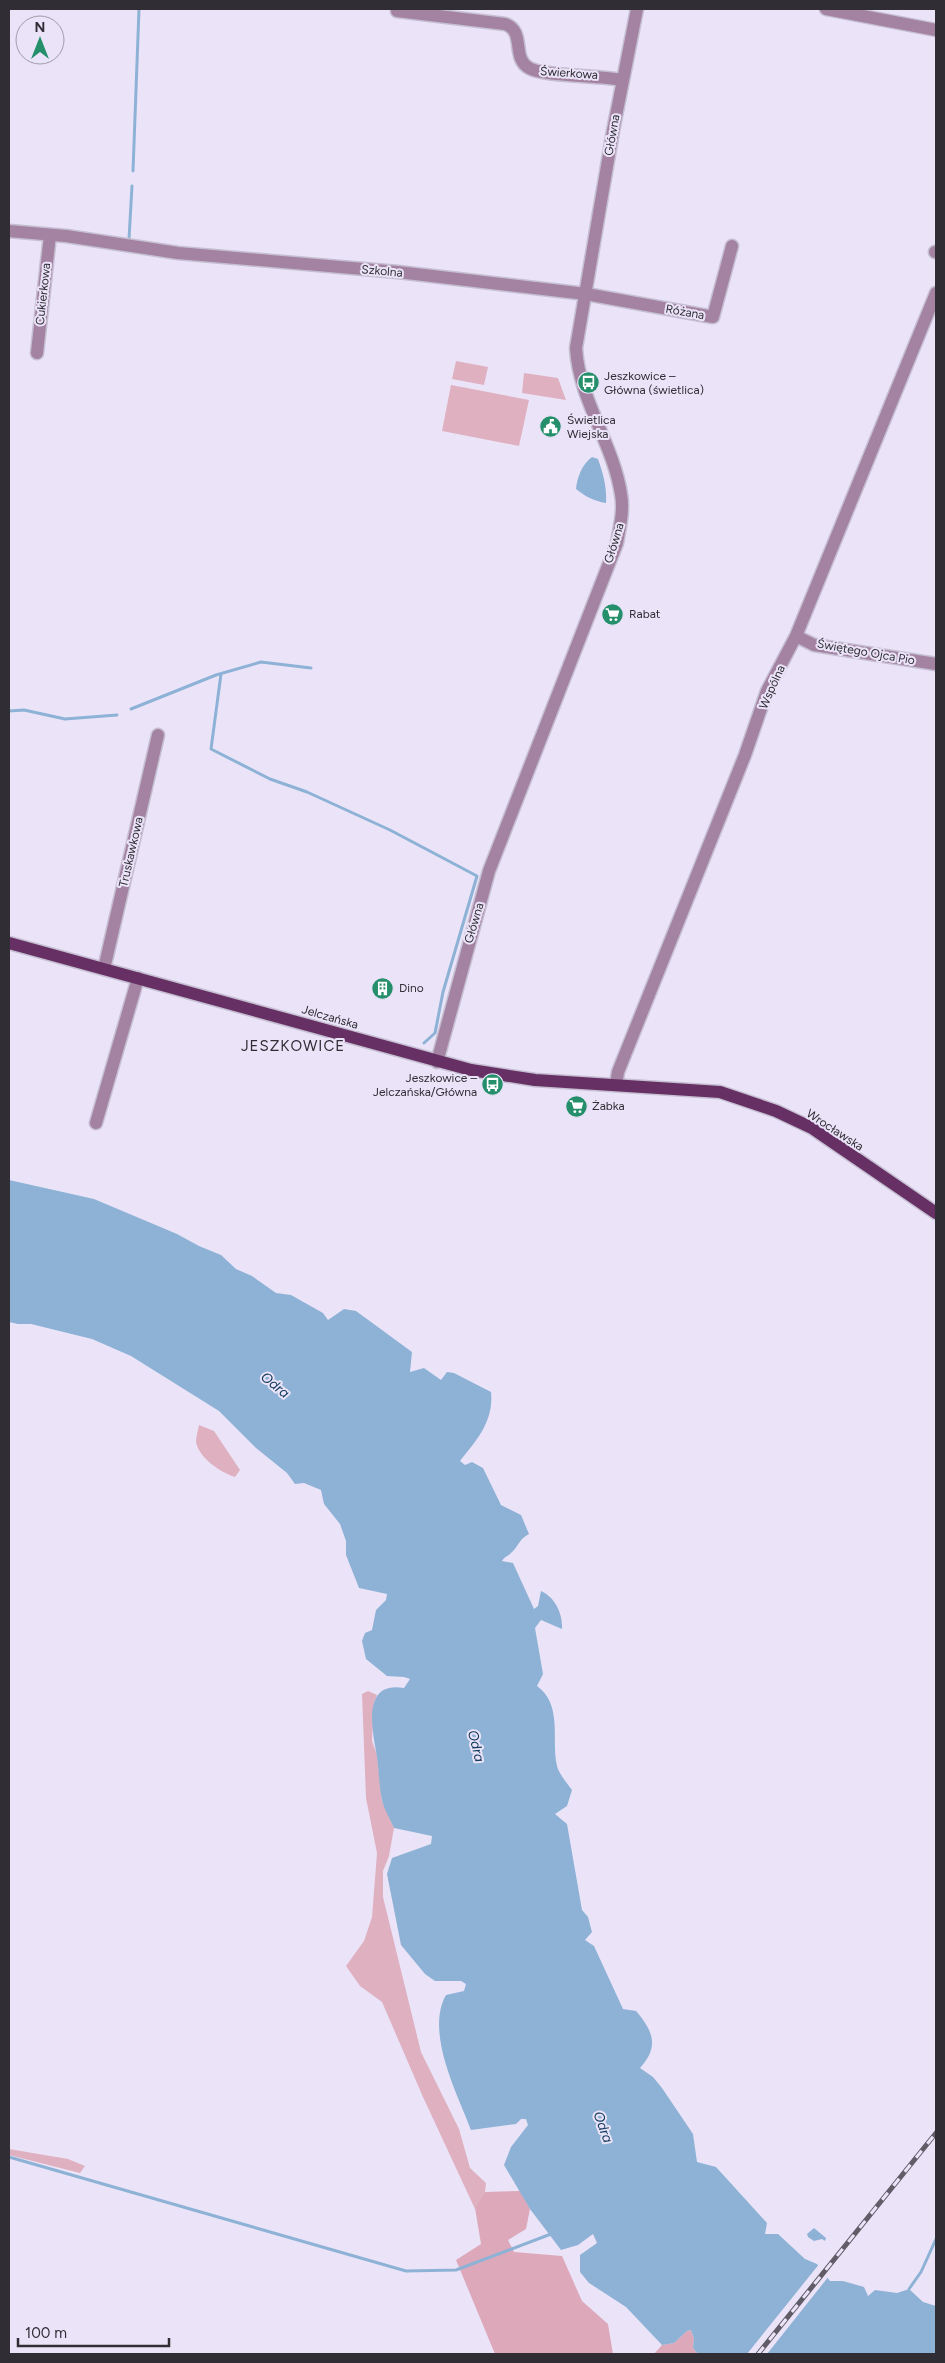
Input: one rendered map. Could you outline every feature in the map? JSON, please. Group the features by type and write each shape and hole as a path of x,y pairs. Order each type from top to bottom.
{"main road":[{"name":"Jelczańska","path":"9,942 471,1070 535,1080 649,1087"},
{"name":"Wrocławska","path":"649,1087 720,1092 776,1111 812,1128 936,1213"}],"street":[{"name":"Główna","path":"437,1062 489,871 617,543 622,518 621,495 617,476 583,386 577,365 576,348 622,80 638,9"},
{"path":"826,9 936,30"},
{"name":"Świerkowa","path":"397,11 508,25 516,32 522,61 529,68 544,72 605,76 622,80"},
{"name":"Szkolna","path":"9,231 178,253 398,272 586,294"},
{"name":"Cukierkowa","path":"37,352 50,235"},
{"name":"Różana","path":"586,294 713,317 732,246"},
{"name":"Wspólna","path":"616,1085 618,1072 745,755 767,691 796,636 936,293"},
{"name":"Świętego Ojca Pio","path":"796,636 814,645 936,664"},
{"name":"Truskawkowa","path":"104,969 158,735"},
{"path":"96,1123 138,978"}],"shaded area":[{"path":"456,361 488,367 484,385 452,379"},
{"path":"524,373 558,378 566,400 522,393"},
{"path":"451,385 529,400 519,446 442,431"},
{"path":"199,1425 214,1431 240,1470 235,1477 211,1464 201,1454 196,1442"},
{"path":"368,1691 377,1695 374,1703 372,1741 377,1755 382,1801 394,1828 389,1856 383,1871 383,1897 421,2052 459,2129 470,2168 486,2183 485,2192 475,2209 423,2097 382,2002 360,1986 346,1966 364,1941 372,1917 377,1853 366,1798 362,1694"},
{"path":"9,2149 68,2159 85,2166 80,2173 9,2155"},
{"path":"520,2191 530,2209 526,2229 508,2240 514,2252 562,2256 582,2301 608,2324 613,2354 495,2354 456,2260 481,2244 475,2208 485,2192"},
{"path":"691,2330 694,2339 693,2348 698,2354 654,2354 662,2345 674,2343 687,2331"}],"water":[{"path":"592,457 598,459 602,470 606,503 590,498 576,489 585,463"},
{"name":"Odra","path":"9,1180 94,1199 177,1234 221,1255 236,1269 252,1276 276,1293 291,1295 323,1313 328,1320 344,1309 356,1311 412,1352 410,1372 424,1368 441,1380 447,1372 454,1373 491,1392 490,1412 483,1430 460,1461 465,1465 472,1462 483,1468 501,1505 521,1515 529,1534 502,1561 513,1563 534,1609 538,1606 541,1591 554,1602 561,1618 562,1629 541,1620 535,1628 543,1674 537,1686 550,1703 553,1713 557,1766 572,1790 567,1806 555,1814 567,1824 582,1910 588,1917 592,1932 585,1940 594,1946 623,2009 636,2011 650,2033 652,2046 650,2053 640,2068 653,2077 662,2088 693,2134 697,2162 716,2167 767,2223 765,2234 778,2234 805,2259 817,2264 830,2281 843,2281 864,2287 868,2296 875,2290 897,2293 909,2289 923,2302 936,2306 936,2354 698,2354 693,2348 694,2339 691,2330 687,2331 674,2343 662,2345 626,2307 589,2283 580,2272 580,2255 597,2243 593,2234 578,2245 561,2250 530,2209 504,2165 511,2147 528,2125 526,2119 521,2119 516,2124 471,2130 451,2081 441,2044 440,2010 446,1995 464,1991 466,1984 461,1981 435,1981 425,1974 401,1945 387,1874 392,1858 431,1844 432,1836 394,1828 384,1807 381,1795 373,1735 372,1710 375,1700 381,1692 390,1688 404,1688 410,1679 387,1676 366,1659 362,1641 365,1633 372,1630 376,1610 386,1600 387,1594 359,1588 346,1555 346,1541 340,1524 324,1504 321,1490 304,1483 295,1484 287,1473 256,1448 219,1411 131,1356 92,1339 31,1324 9,1322"},
{"path":"814,2228 826,2238 825,2241 822,2239 814,2241 808,2237 807,2234"}],"pier":[{"path":"820,2263 829,2276 767,2354 747,2354"}],"waterway":[{"path":"133,171 139,9"},
{"path":"129,239 132,186"},
{"path":"131,709 216,675 261,662 311,668"},
{"path":"221,674 211,749 270,779 307,792 390,830 477,876 443,992 435,1033 424,1043"},
{"path":"9,711 24,710 65,719 117,715"},
{"path":"9,2157 406,2271 456,2270 551,2234"},
{"path":"909,2289 921,2272 936,2239"}],"railway":[{"path":"758,2354 936,2133"}],"place":[{"name":"Jeszkowice – Główna (świetlica)","path":"588,383"},
{"name":"Świetlica Wiejska","path":"551,427"},
{"name":"Rabat","path":"613,614"},
{"name":"Dino","path":"383,988"},
{"name":"Jeszkowice – Jelczańska/Główna","path":"493,1085"},
{"name":"Żabka","path":"576,1106"}],"district":[{"name":"JESZKOWICE","path":"293,1046"}]}
